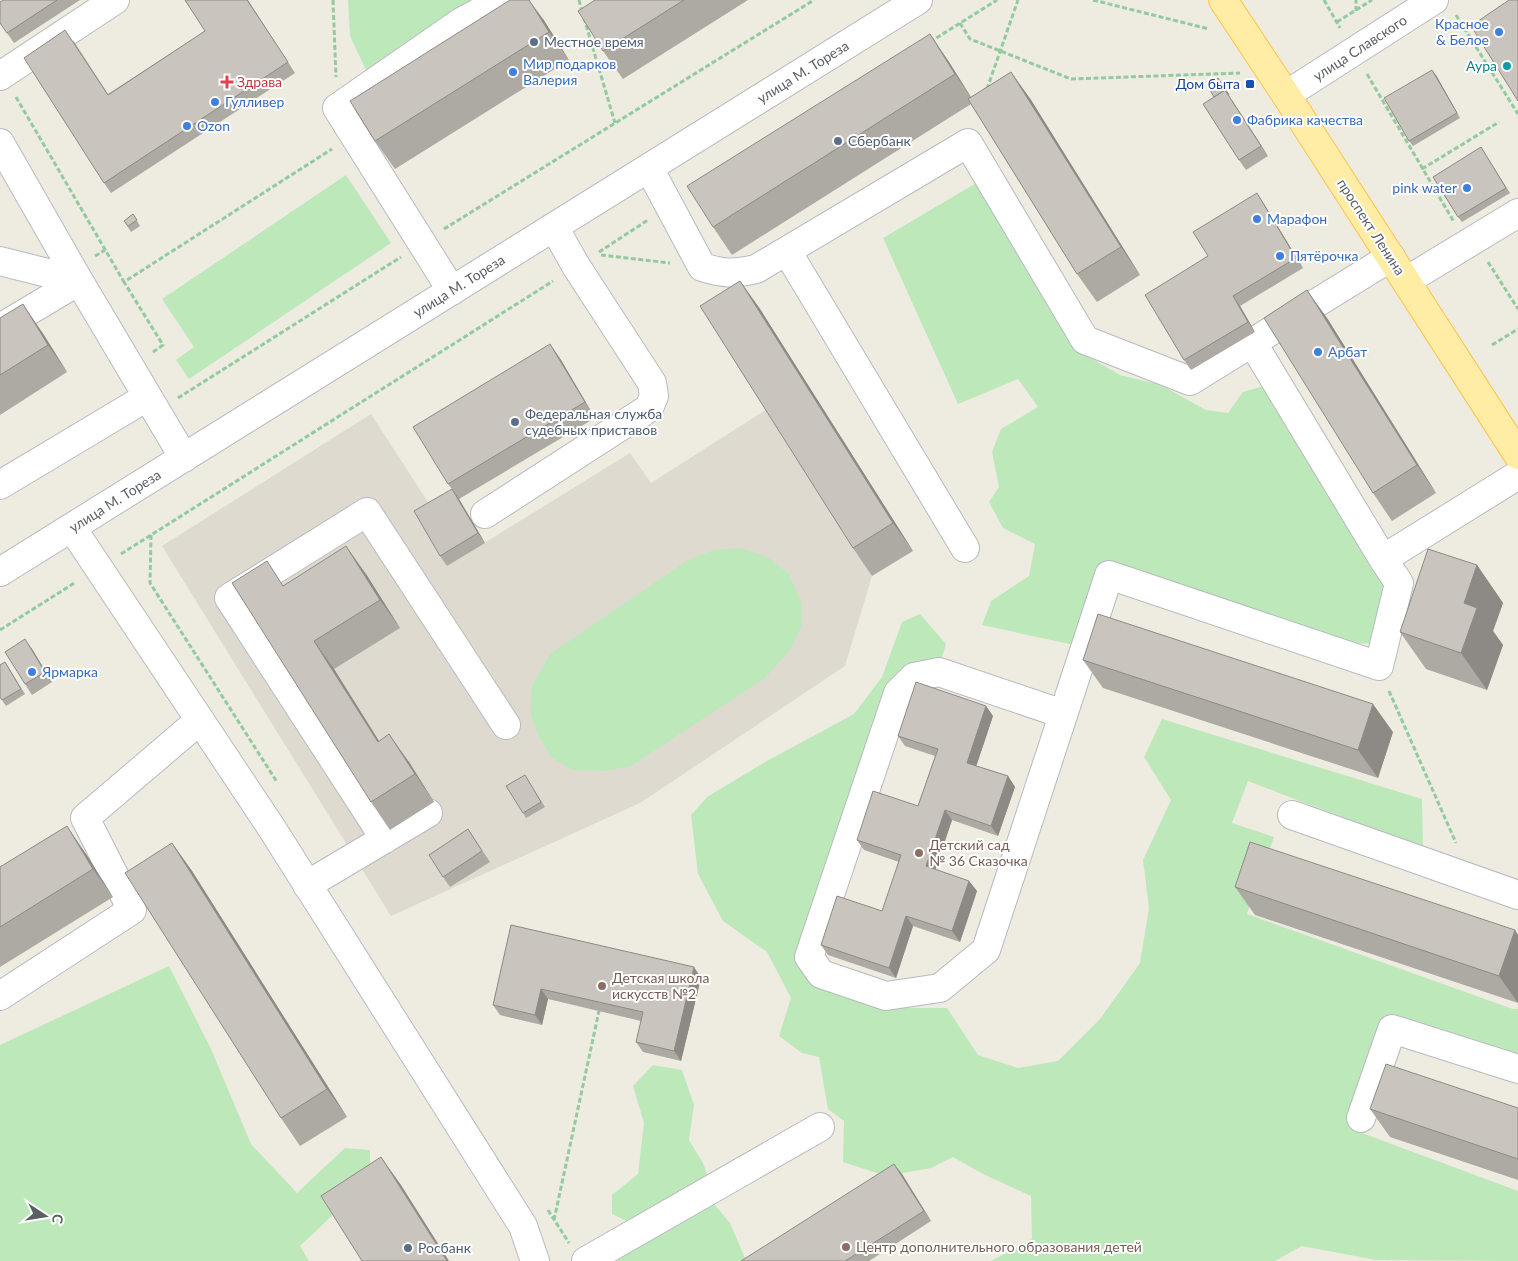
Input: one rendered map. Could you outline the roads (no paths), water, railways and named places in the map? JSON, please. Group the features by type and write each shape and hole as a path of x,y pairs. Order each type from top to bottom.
{"main road":[{"name":"проспект Ленина","path":"1223,0 1518,455"}],"street":[{"path":"2,75 115,0"},
{"path":"452,291 337,108 461,22 502,0"},
{"name":"улица М. Тореза","path":"0,572 918,0"},
{"name":"улица Славского","path":"1286,95 1354,51 1442,4"},
{"path":"0,143 184,458"},
{"path":"649,168 702,266 719,272 737,273 756,270 968,143 1085,340 1190,381 1391,257"},
{"path":"1406,281 1518,213"},
{"path":"485,514 649,408 654,396 652,383 576,266 554,227"},
{"path":"787,251 965,548"},
{"path":"0,261 79,281"},
{"path":"0,328 79,281"},
{"path":"1063,714 939,672 914,677 898,693 809,957 821,974 886,996 940,988 986,950 1109,575 1379,666 1399,583 1252,342"},
{"path":"0,485 152,404"},
{"path":"1384,559 1518,475"},
{"path":"385,839 229,598 367,512 506,725"},
{"path":"72,528 271,827 523,1226 535,1261"},
{"path":"0,996 132,910 76,823 200,720"},
{"path":"307,885 428,813"},
{"path":"1292,815 1518,895"},
{"path":"1361,1118 1392,1029 1518,1069"},
{"path":"578,1253 820,1127"}],"place":[{"name":"Красное & Белое","path":"1499,32"},
{"name":"Местное время","path":"534,42"},
{"name":"Аура","path":"1507,66"},
{"name":"Мир подарков Валерия","path":"513,72"},
{"name":"Здрава","path":"227,82"},
{"name":"Дом быта","path":"1250,84"},
{"name":"Гулливер","path":"215,102"},
{"name":"Фабрика качества","path":"1237,120"},
{"name":"Ozon","path":"187,126"},
{"name":"Сбербанк","path":"838,141"},
{"name":"pink water","path":"1467,188"},
{"name":"Марафон","path":"1257,219"},
{"name":"Пятёрочка","path":"1280,256"},
{"name":"Арбат","path":"1318,352"},
{"name":"Федеральная служба судебных приставов","path":"515,422"},
{"name":"Ярмарка","path":"32,672"},
{"name":"Детский сад № 36 Сказочка","path":"919,853"},
{"name":"Детская школа искусств №2","path":"602,986"},
{"name":"Центр дополнительного образования детей","path":"846,1247"},
{"name":"Росбанк","path":"408,1248"}]}
